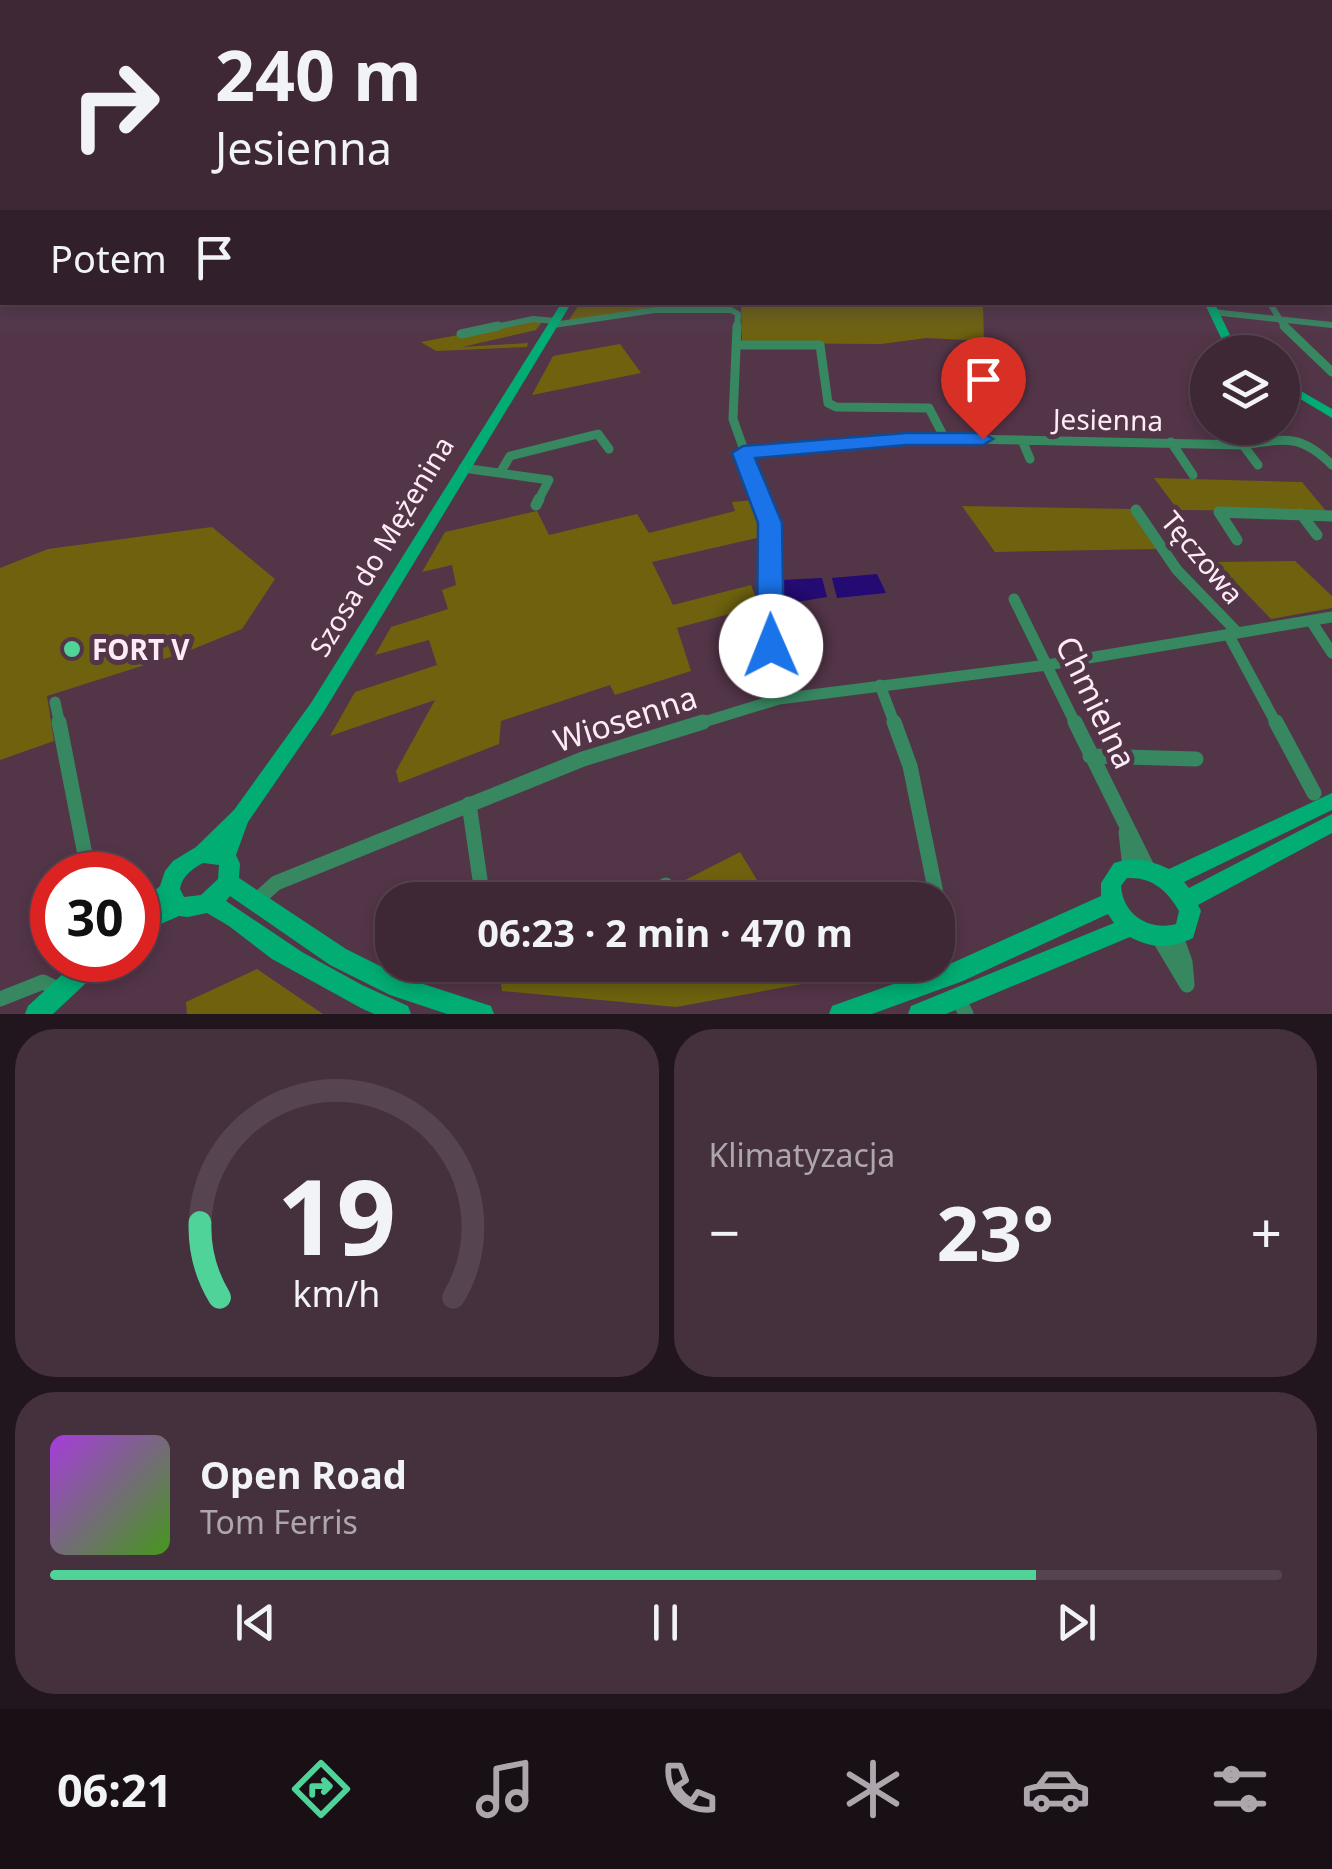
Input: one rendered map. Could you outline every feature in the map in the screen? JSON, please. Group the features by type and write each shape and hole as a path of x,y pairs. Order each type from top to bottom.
{"main road":[{"path":"160,907 173,898"}],"street":[{"name":"Szosa do Mężenina","path":"214,856 317,708 564,305"},
{"path":"1270,305 1297,342 1332,372"},
{"path":"1211,307 1278,320 1332,325"},
{"path":"1211,307 1225,335"},
{"path":"462,334 533,319 554,323 656,310 731,310 738,314 734,418 770,523 772,674 780,699"},
{"path":"738,345 820,345 828,403 836,407 929,408 945,439"},
{"path":"1300,395 1332,414"},
{"path":"500,473 510,456 598,434 609,449"},
{"name":"Jesienna","path":"743,453 945,439 1190,443"},
{"path":"1022,440 1030,459"},
{"name":"Jesienna","path":"1300,440 1311,444 1332,465"},
{"path":"1170,442 1192,474"},
{"path":"1243,445 1258,464"},
{"path":"463,468 549,480 536,505"},
{"name":"Tęczowa","path":"1136,510 1176,570 1233,633 1323,797"},
{"path":"1238,540 1219,512 1332,516"},
{"path":"1301,514 1316,535"},
{"name":"Chmielna","path":"1014,599 1126,831 1139,869"},
{"name":"Wiosenna","path":"256,900 276,884 613,748 780,699 1046,665 1332,617"},
{"path":"1310,621 1332,653"},
{"path":"880,686 910,766 934,882"},
{"path":"55,702 84,852"},
{"path":"1090,756 1196,759"},
{"path":"1168,880 1323,797"},
{"path":"469,804 480,882"},
{"path":"1186,900 1331,825"},
{"path":"214,856 230,864 228,883 208,902 192,908 173,898 179,868 214,856"},
{"path":"1139,869 1168,880 1186,900 1189,922 1168,938 1131,926 1112,902 1114,876 1139,869"},
{"path":"228,883 338,958 398,987 483,1014"},
{"path":"208,902 226,910 277,949 323,976 400,1014"},
{"path":"840,1014 955,972 1112,902"},
{"path":"920,1014 963,1007 1131,926"},
{"path":"323,976 338,958"},
{"path":"0,999 44,982 61,991"},
{"path":"36,1014 71,982"}],"shaded area":[{"path":"579,305 710,305 654,307 567,323"},
{"path":"732,305 983,305 984,341 927,338 881,344 742,343 741,306"},
{"path":"542,322 536,330 462,347 528,343 527,347 436,351 421,342"},
{"path":"620,344 641,373 532,395 553,356"},
{"path":"1154,478 1302,482 1326,511 1178,510"},
{"path":"754,500 761,537 652,562 673,605 751,585 759,606 677,628 691,671 615,695 610,685 501,721 499,744 399,783 396,771 435,700 330,736 355,692 437,665 429,640 375,655 391,627 448,609 442,590 456,585 452,565 422,572 445,532 537,511 549,535 637,514 649,533 735,511 732,502"},
{"path":"962,506 1131,509 1157,549 995,552"},
{"path":"212,527 275,579 242,629 186,652 47,696 54,741 0,760 0,568 48,549"},
{"path":"1295,561 1332,596 1332,608 1271,619 1216,562"},
{"path":"877,574 886,593 837,598 832,578"},
{"path":"822,578 827,597 779,605 781,580"},
{"path":"740,852 758,882 681,882"},
{"path":"257,969 323,1014 187,1014 186,1002"},
{"path":"501,982 814,982 676,1007 502,991"}],"place":[{"name":"FORT V","path":"72,649"}],"route":[{"path":"771,646 770,523 743,453 906,439 983,439"}]}
